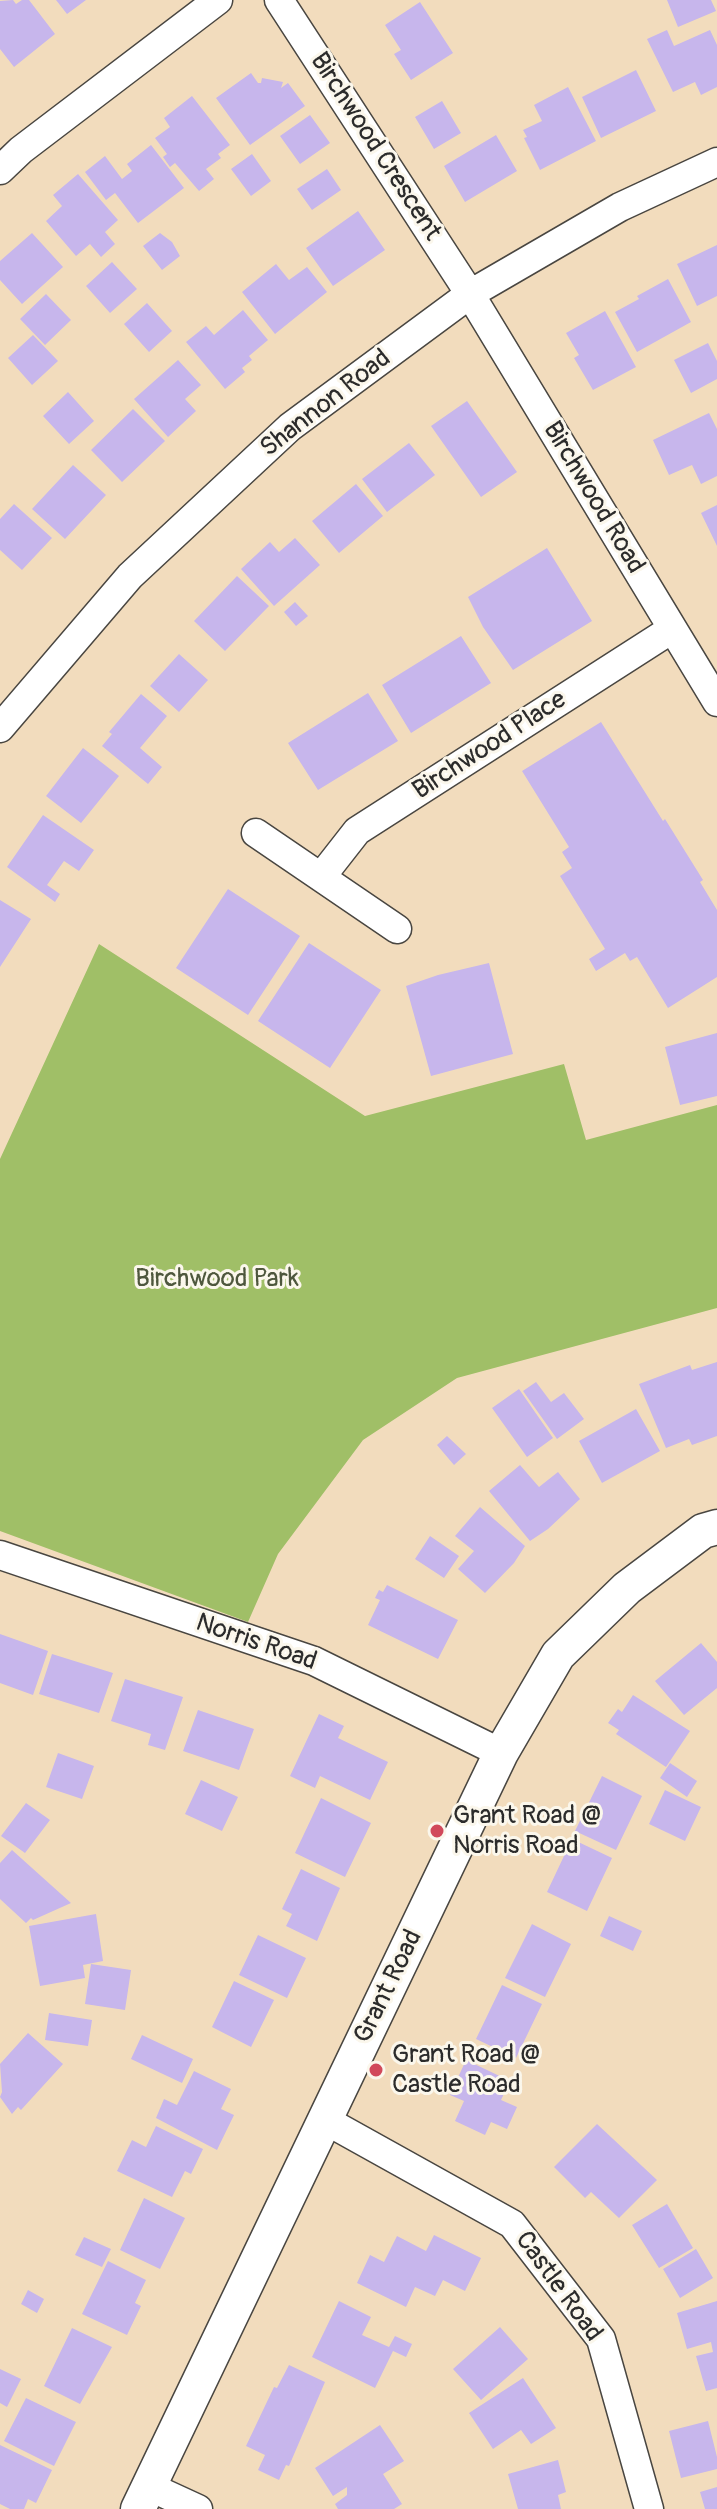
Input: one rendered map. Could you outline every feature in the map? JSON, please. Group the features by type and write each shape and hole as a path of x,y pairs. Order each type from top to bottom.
{"street":[{"path":"0,170 21,150 218,0"},
{"name":"Birchwood Crescent","path":"279,0 470,294"},
{"name":"Shannon Road","path":"0,728 130,576 290,427 470,294 620,207 717,162"},
{"name":"Birchwood Road","path":"470,294 717,702"},
{"name":"Birchwood Place","path":"321,877 357,831 672,629"},
{"path":"256,833 397,929"},
{"name":"Grant Road","path":"143,2498 501,1753 558,1655 627,1588 703,1531 717,1527"},
{"name":"Norris Road","path":"0,1555 314,1661 501,1753"},
{"name":"Castle Road","path":"325,2120 512,2224 601,2339 649,2509"},
{"path":"143,2498 198,2509"}],"green space":[{"name":"Birchwood Park","path":"99,944 365,1116 564,1064 586,1140 717,1105 717,1308 457,1378 363,1440 278,1554 248,1622 0,1531 0,1159"}],"building":[{"path":"13,0 16,4 29,0 55,34 14,67 0,49 0,1"},
{"path":"56,0 86,0 67,14"},
{"path":"667,0 711,0 716,11 678,27"},
{"path":"420,2 453,53 411,80 394,54 401,50 385,25"},
{"path":"667,30 674,46 710,30 717,45 717,87 701,95 695,82 673,92 647,39"},
{"path":"636,70 656,111 601,138 582,97"},
{"path":"251,73 258,83 262,78 283,82 281,88 288,83 305,106 250,145 216,98"},
{"path":"568,87 596,141 540,170 523,130 542,121 534,105"},
{"path":"192,96 230,145 218,154 221,158 206,169 214,179 199,191 175,163 170,167 163,157 167,154 155,138 170,127 164,118"},
{"path":"442,101 461,133 434,149 415,117"},
{"path":"310,115 330,143 300,164 280,136"},
{"path":"496,135 517,171 465,202 444,166"},
{"path":"151,145 184,188 138,223 115,193 106,200 85,172 105,156 122,179 132,171 127,164"},
{"path":"252,154 271,181 251,196 231,169"},
{"path":"327,169 341,190 312,210 297,189"},
{"path":"78,174 118,220 105,232 115,244 101,257 90,244 76,256 46,221 62,206 53,195"},
{"path":"358,211 385,250 333,286 306,248"},
{"path":"32,233 63,267 22,304 0,280 0,261"},
{"path":"160,233 172,242 180,256 162,270 143,246"},
{"path":"717,245 717,296 697,306 677,264"},
{"path":"112,262 137,289 110,313 86,286"},
{"path":"276,264 289,280 307,267 327,292 275,334 242,292"},
{"path":"668,279 691,322 637,352 615,312"},
{"path":"46,294 71,320 45,345 20,319"},
{"path":"147,303 172,331 149,352 124,324"},
{"path":"243,310 268,340 249,356 252,360 242,368 245,372 225,389 186,342 206,326 214,335"},
{"path":"605,311 636,367 593,390 574,358 579,355 566,333"},
{"path":"33,335 58,361 32,385 8,358"},
{"path":"708,343 717,361 717,379 691,393 674,360"},
{"path":"178,360 201,385 185,399 196,411 168,437 134,399"},
{"path":"68,392 94,421 69,444 43,416"},
{"path":"467,401 517,472 481,497 431,426"},
{"path":"133,409 165,441 122,482 91,450"},
{"path":"709,413 717,429 717,476 701,484 692,465 669,475 653,440"},
{"path":"409,443 435,475 387,512 362,479"},
{"path":"73,465 106,495 65,539 32,509"},
{"path":"356,484 383,516 339,553 312,521"},
{"path":"14,504 52,538 22,570 0,550 0,519"},
{"path":"717,505 717,546 701,513"},
{"path":"295,538 320,565 274,606 241,569 270,542 279,552"},
{"path":"547,548 592,621 513,670 483,627 468,597"},
{"path":"237,576 269,606 225,651 194,621"},
{"path":"295,602 308,616 296,626 284,612"},
{"path":"461,636 491,683 411,733 382,685"},
{"path":"179,654 208,680 179,712 150,686"},
{"path":"368,693 398,741 318,790 288,743"},
{"path":"141,694 167,716 140,748 162,767 148,784 102,746 112,734 109,732"},
{"path":"601,722 703,880 700,882 717,910 717,977 668,1008 637,957 630,961 625,953 596,971 589,959 605,949 560,876 572,868 562,852 569,847 522,771"},
{"path":"83,748 119,776 81,823 46,796"},
{"path":"43,815 94,850 79,871 64,861 47,885 60,894 55,902 7,867"},
{"path":"228,889 300,936 248,1015 176,968"},
{"path":"0,900 31,919 0,967"},
{"path":"309,943 381,990 330,1068 258,1021"},
{"path":"489,963 513,1054 431,1076 406,986"},
{"path":"717,1033 717,1096 680,1105 665,1047"},
{"path":"717,1362 717,1436 692,1445 689,1439 666,1448 639,1384 690,1365 692,1370"},
{"path":"536,1382 551,1402 564,1393 584,1419 557,1439 523,1391"},
{"path":"519,1389 553,1438 527,1457 492,1408"},
{"path":"636,1409 660,1451 602,1483 579,1441"},
{"path":"447,1436 466,1454 454,1465 437,1445"},
{"path":"520,1465 539,1487 558,1472 580,1499 530,1541 489,1491"},
{"path":"480,1507 525,1546 514,1563 485,1593 458,1569 474,1551 455,1536"},
{"path":"430,1536 459,1556 444,1578 415,1559"},
{"path":"387,1585 458,1620 438,1659 368,1625 380,1600 375,1598 379,1590 383,1592"},
{"path":"0,1634 48,1651 33,1695 0,1683"},
{"path":"701,1643 717,1662 717,1688 684,1715 655,1681"},
{"path":"52,1654 113,1673 99,1713 39,1694"},
{"path":"125,1679 183,1697 165,1750 148,1745 151,1734 111,1721"},
{"path":"633,1695 690,1731 666,1767 616,1734 619,1730 608,1723 618,1709 622,1712"},
{"path":"198,1710 254,1729 239,1770 183,1751"},
{"path":"319,1714 344,1726 338,1738 388,1762 370,1800 320,1776 315,1788 290,1776"},
{"path":"58,1753 94,1766 82,1799 46,1787"},
{"path":"670,1763 697,1781 687,1797 660,1778"},
{"path":"602,1776 642,1796 616,1850 575,1831"},
{"path":"201,1780 238,1797 222,1831 185,1814"},
{"path":"665,1790 701,1807 685,1841 649,1824"},
{"path":"321,1798 371,1823 345,1877 295,1853"},
{"path":"26,1803 50,1820 25,1853 1,1836"},
{"path":"572,1839 612,1858 587,1911 547,1892"},
{"path":"12,1850 71,1903 33,1920 31,1918 26,1923 0,1899 0,1863"},
{"path":"301,1869 340,1888 317,1941 286,1926 292,1914 282,1909"},
{"path":"96,1914 103,1961 83,1965 85,1978 40,1986 29,1926"},
{"path":"609,1916 642,1931 633,1951 600,1936"},
{"path":"532,1924 571,1944 545,1997 505,1978"},
{"path":"258,1935 306,1958 287,1998 239,1975"},
{"path":"91,1964 131,1970 125,2010 85,2004"},
{"path":"234,1981 274,2000 251,2047 212,2027"},
{"path":"502,1985 542,2004 516,2058 476,2039"},
{"path":"49,2013 92,2020 88,2046 45,2040"},
{"path":"28,2033 63,2064 21,2110 18,2107 12,2114 0,2097 0,2064"},
{"path":"142,2035 193,2059 182,2083 131,2059"},
{"path":"466,2060 510,2081 501,2100 517,2107 507,2129 491,2122 485,2135 455,2121 464,2101 450,2095"},
{"path":"194,2071 231,2089 221,2109 234,2115 217,2150 156,2118 164,2099 177,2105"},
{"path":"597,2124 657,2180 619,2218 591,2192 585,2198 554,2167"},
{"path":"156,2126 203,2149 191,2174 185,2171 172,2197 117,2171 132,2140 146,2147"},
{"path":"144,2198 185,2218 160,2269 120,2250"},
{"path":"667,2204 693,2248 659,2268 632,2225"},
{"path":"434,2235 481,2258 465,2291 443,2280 435,2296 415,2287 406,2307 357,2283 370,2255 384,2262 397,2236 426,2251"},
{"path":"84,2237 111,2249 102,2267 75,2255"},
{"path":"696,2249 713,2278 680,2298 663,2269"},
{"path":"108,2261 146,2280 135,2303 141,2306 127,2335 82,2314"},
{"path":"28,2290 44,2299 37,2313 21,2304"},
{"path":"339,2301 371,2317 362,2335 389,2347 395,2336 412,2344 406,2357 393,2351 375,2388 312,2357"},
{"path":"717,2301 717,2388 706,2391 696,2356 713,2352 711,2342 687,2349 677,2313"},
{"path":"500,2327 528,2359 481,2400 453,2369"},
{"path":"72,2328 112,2347 80,2404 44,2386"},
{"path":"289,2365 325,2382 289,2466 286,2465 279,2480 258,2470 265,2455 246,2446 274,2387 277,2388"},
{"path":"0,2369 21,2379 7,2407 0,2403"},
{"path":"523,2378 556,2428 531,2444 521,2430 493,2449 469,2413"},
{"path":"26,2398 76,2422 54,2466 4,2441"},
{"path":"708,2421 717,2469 681,2478 669,2431"},
{"path":"380,2425 404,2461 383,2474 402,2504 394,2509 338,2509 335,2504 347,2495 347,2487 333,2496 315,2468"},
{"path":"0,2445 52,2470 36,2503 28,2499 24,2509 10,2509 0,2504"},
{"path":"558,2460 566,2492 558,2495 561,2509 518,2509 508,2474"},
{"path":"717,2487 717,2509 705,2509 700,2492"}],"place":[{"name":"Grant Road @ Norris Road","path":"437,1831"},
{"name":"Grant Road @ Castle Road","path":"376,2070"}]}
